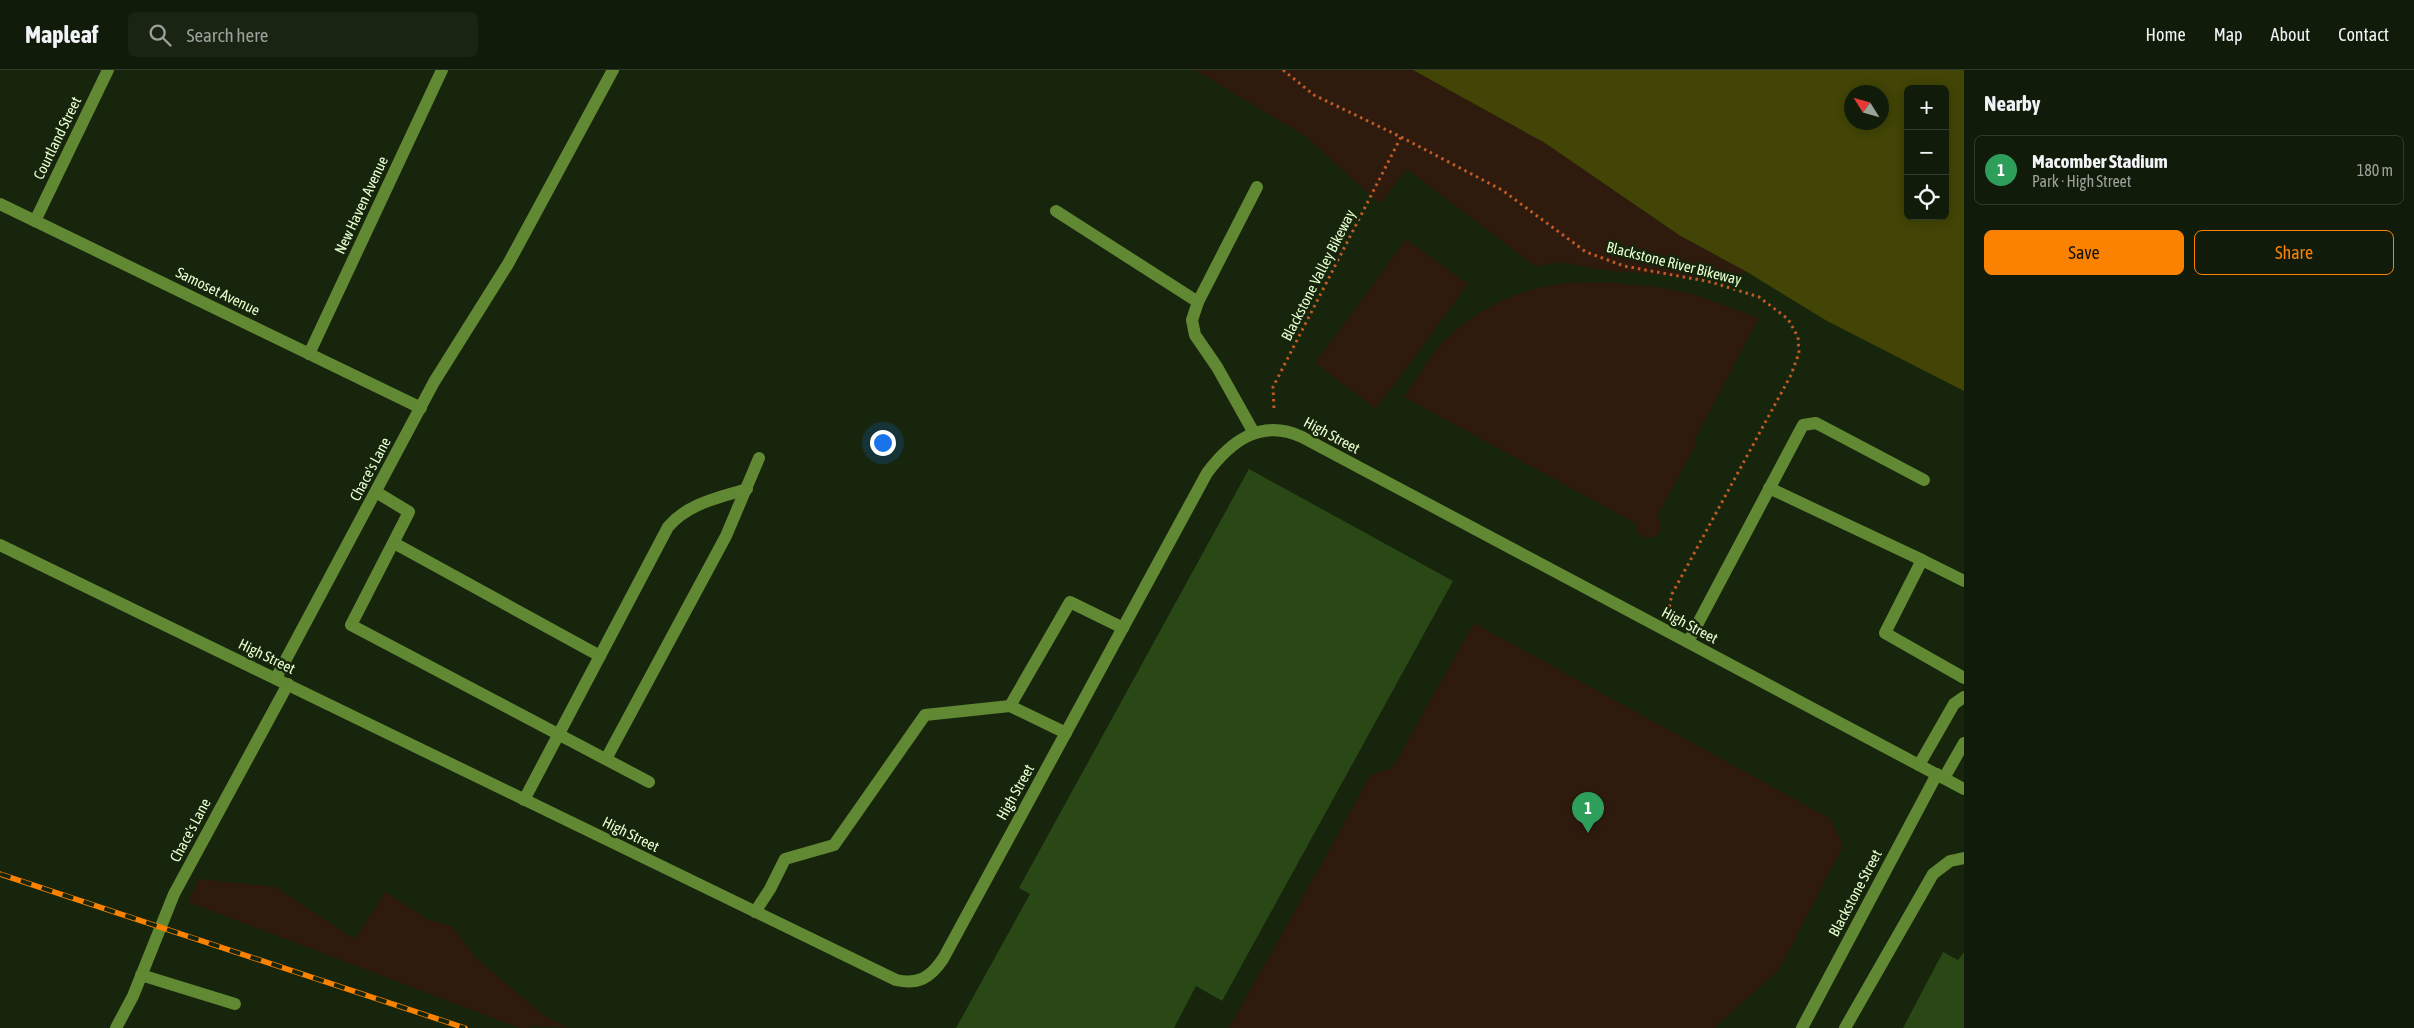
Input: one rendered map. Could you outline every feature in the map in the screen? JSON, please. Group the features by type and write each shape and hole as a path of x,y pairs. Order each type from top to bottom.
{"street":[{"name":"Courtland Street","path":"35,221 108,70"},
{"name":"New Haven Avenue","path":"309,354 442,70"},
{"name":"Chace's Lane","path":"276,678 445,363 508,264 613,70"},
{"path":"1254,434 1217,367 1195,335 1192,320 1198,302 1257,187"},
{"name":"Samoset Avenue","path":"0,204 421,408"},
{"path":"1056,211 1198,302"},
{"path":"1688,642 1803,425 1816,423 1924,480"},
{"name":"High Street","path":"0,545 896,980 909,983 924,980 935,971 943,960 1207,473 1220,456 1235,442 1254,434 1274,429 1288,431 1302,437 1964,789"},
{"path":"606,759 726,536 747,489 758,458"},
{"path":"1769,488 1964,581"},
{"path":"524,800 662,538 676,518 692,507 747,489"},
{"path":"376,492 409,512 351,625 649,782"},
{"path":"394,543 600,656"},
{"path":"1922,560 1885,633 1964,678"},
{"path":"1010,706 1070,602 1123,628"},
{"name":"Chace's Lane","path":"116,1028 133,996 174,894 288,684"},
{"path":"1919,765 1954,704 1964,697"},
{"path":"755,912 770,889 785,859 834,845 925,715 1010,706 1066,734"},
{"name":"Blackstone Street","path":"1802,1028 1940,776 1964,743"},
{"path":"1845,1028 1933,874 1950,861 1964,858"},
{"path":"141,975 235,1004"}],"path":[{"name":"Blackstone River Bikeway","path":"1283,70 1314,94 1502,190 1586,252 1624,266 1711,282 1759,297 1788,319 1798,337 1799,353 1791,375 1672,594 1665,630"},
{"name":"Blackstone Valley Bikeway","path":"1274,429 1273,387 1401,137"}],"shaded area":[{"path":"1195,70 1413,70 1545,143 1679,235 1747,272 1704,279 1605,270 1559,262 1536,267 1407,169 1380,204 1305,136"},
{"path":"1413,70 1964,70 1964,391 1827,321 1747,272 1679,235 1545,143"},
{"path":"1406,239 1468,284 1376,409 1315,363"},
{"path":"1605,282 1658,287 1693,294 1759,318 1694,441 1697,443 1657,517 1661,524 1660,533 1650,538 1640,535 1635,528 1635,523 1404,397 1444,341 1482,311 1512,296 1543,287 1565,283"},
{"path":"1474,623 1831,819 1843,846 1779,970 1714,1028 1229,1028 1371,775 1392,768"},
{"path":"199,879 275,887 355,939 385,892 429,920 452,926 474,956 543,1015 570,1028 529,1026 529,1028 519,1028 188,902"}],"building":[{"path":"1249,469 1453,581 1222,1001 1196,986 1174,1028 956,1028 1030,894 1019,888"},
{"path":"1943,952 1958,960 1964,952 1964,1028 1903,1028"}],"railway":[{"path":"0,874 465,1028"}],"place":[{"name":"Macomber Stadium","path":"1588,833"}]}
